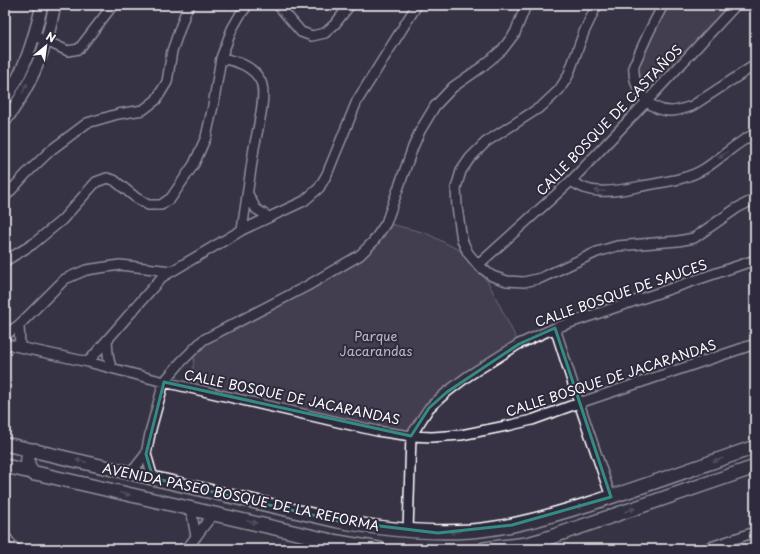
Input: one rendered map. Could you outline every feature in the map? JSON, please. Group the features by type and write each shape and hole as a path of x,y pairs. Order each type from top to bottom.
{"main road":[{"name":"AVENIDA PASEO BOSQUE DE LA REFORMA","path":"8,444 338,521 408,531 438,532 472,531 512,525 555,514 611,497 755,447"},
{"path":"5,465 12,451 8,444"},
{"path":"34,474 29,469 27,460 29,454 35,450"},
{"name":"AVENIDA PASEO BOSQUE DE LA REFORMA","path":"5,465 34,474 332,541 379,549"},
{"path":"484,549 544,544 755,467"},
{"path":"309,535 314,531 316,526 316,520 313,515"},
{"path":"332,541 329,535 330,529 333,524 338,521"}],"street":[{"path":"5,99 13,88 23,69 35,36 42,5"},
{"path":"5,121 23,94 33,73 46,41 55,5"},
{"path":"35,36 68,51 79,48 113,5"},
{"path":"5,197 51,150 87,123 118,114 144,110 156,100 167,82 172,51 186,11 190,5"},
{"path":"5,261 33,244 62,220 96,182 107,178 114,180 135,197 148,205 161,205 171,198 194,164 206,137 221,58 232,29 248,5"},
{"path":"278,5 302,32 312,36 325,33 335,24 350,5"},
{"path":"88,362 162,277 242,230 304,200 319,188 327,174 358,101 417,5"},
{"path":"153,478 146,454 151,429 164,382 180,362 204,340 307,286 360,255 373,242 386,223 413,147 420,131 435,106 453,86 483,66 502,50 515,33 526,5"},
{"path":"597,5 584,32 568,76 559,90 542,106 486,142 470,158 461,171 456,188 456,207 462,240 468,253 478,265 492,276 507,281 524,282 541,278 597,252 618,246 678,241 694,238 737,208 755,200"},
{"path":"663,5 636,60 633,71 635,82 640,92 647,101 656,107 665,110 675,110 692,106 755,65"},
{"name":"CALLE BOSQUE DE CASTAÑOS","path":"478,265 571,181 736,5"},
{"path":"221,58 235,61 246,66 257,74 262,83 263,100 242,230"},
{"path":"571,181 586,189 606,191 625,189 688,177 704,169 739,143 755,134"},
{"path":"248,194 256,209 269,217"},
{"name":"CALLE BOSQUE DE SAUCES","path":"411,436 429,408 447,392 468,376 519,344 555,328 755,260"},
{"path":"5,336 19,325 65,279 86,270 120,265 171,272"},
{"path":"146,268 151,275 154,286"},
{"path":"19,325 20,347"},
{"path":"555,328 611,497"},
{"path":"107,340 108,356 110,366 112,368"},
{"name":"CALLE BOSQUE DE JACARANDAS","path":"5,344 88,362 164,382 376,431 411,436 461,435 532,420 755,344"},
{"path":"408,531 411,436"},
{"path":"131,472 146,454"},
{"path":"192,509 196,537"},
{"path":"184,549 189,546 213,514"},
{"path":"705,549 755,532"},
{"path":"5,536 16,549"}],"highlighted area":[{"path":"555,328 611,497 512,525 438,533 338,521 153,478 146,454 164,382 411,436 429,408 447,392 519,344"}],"green space":[{"path":"666,5 732,5 653,91 642,87 636,71"},
{"name":"Parque Jacarandas","path":"386,223 426,233 459,250 488,282 519,344 445,394 411,436 191,388 195,349 360,255"}]}
